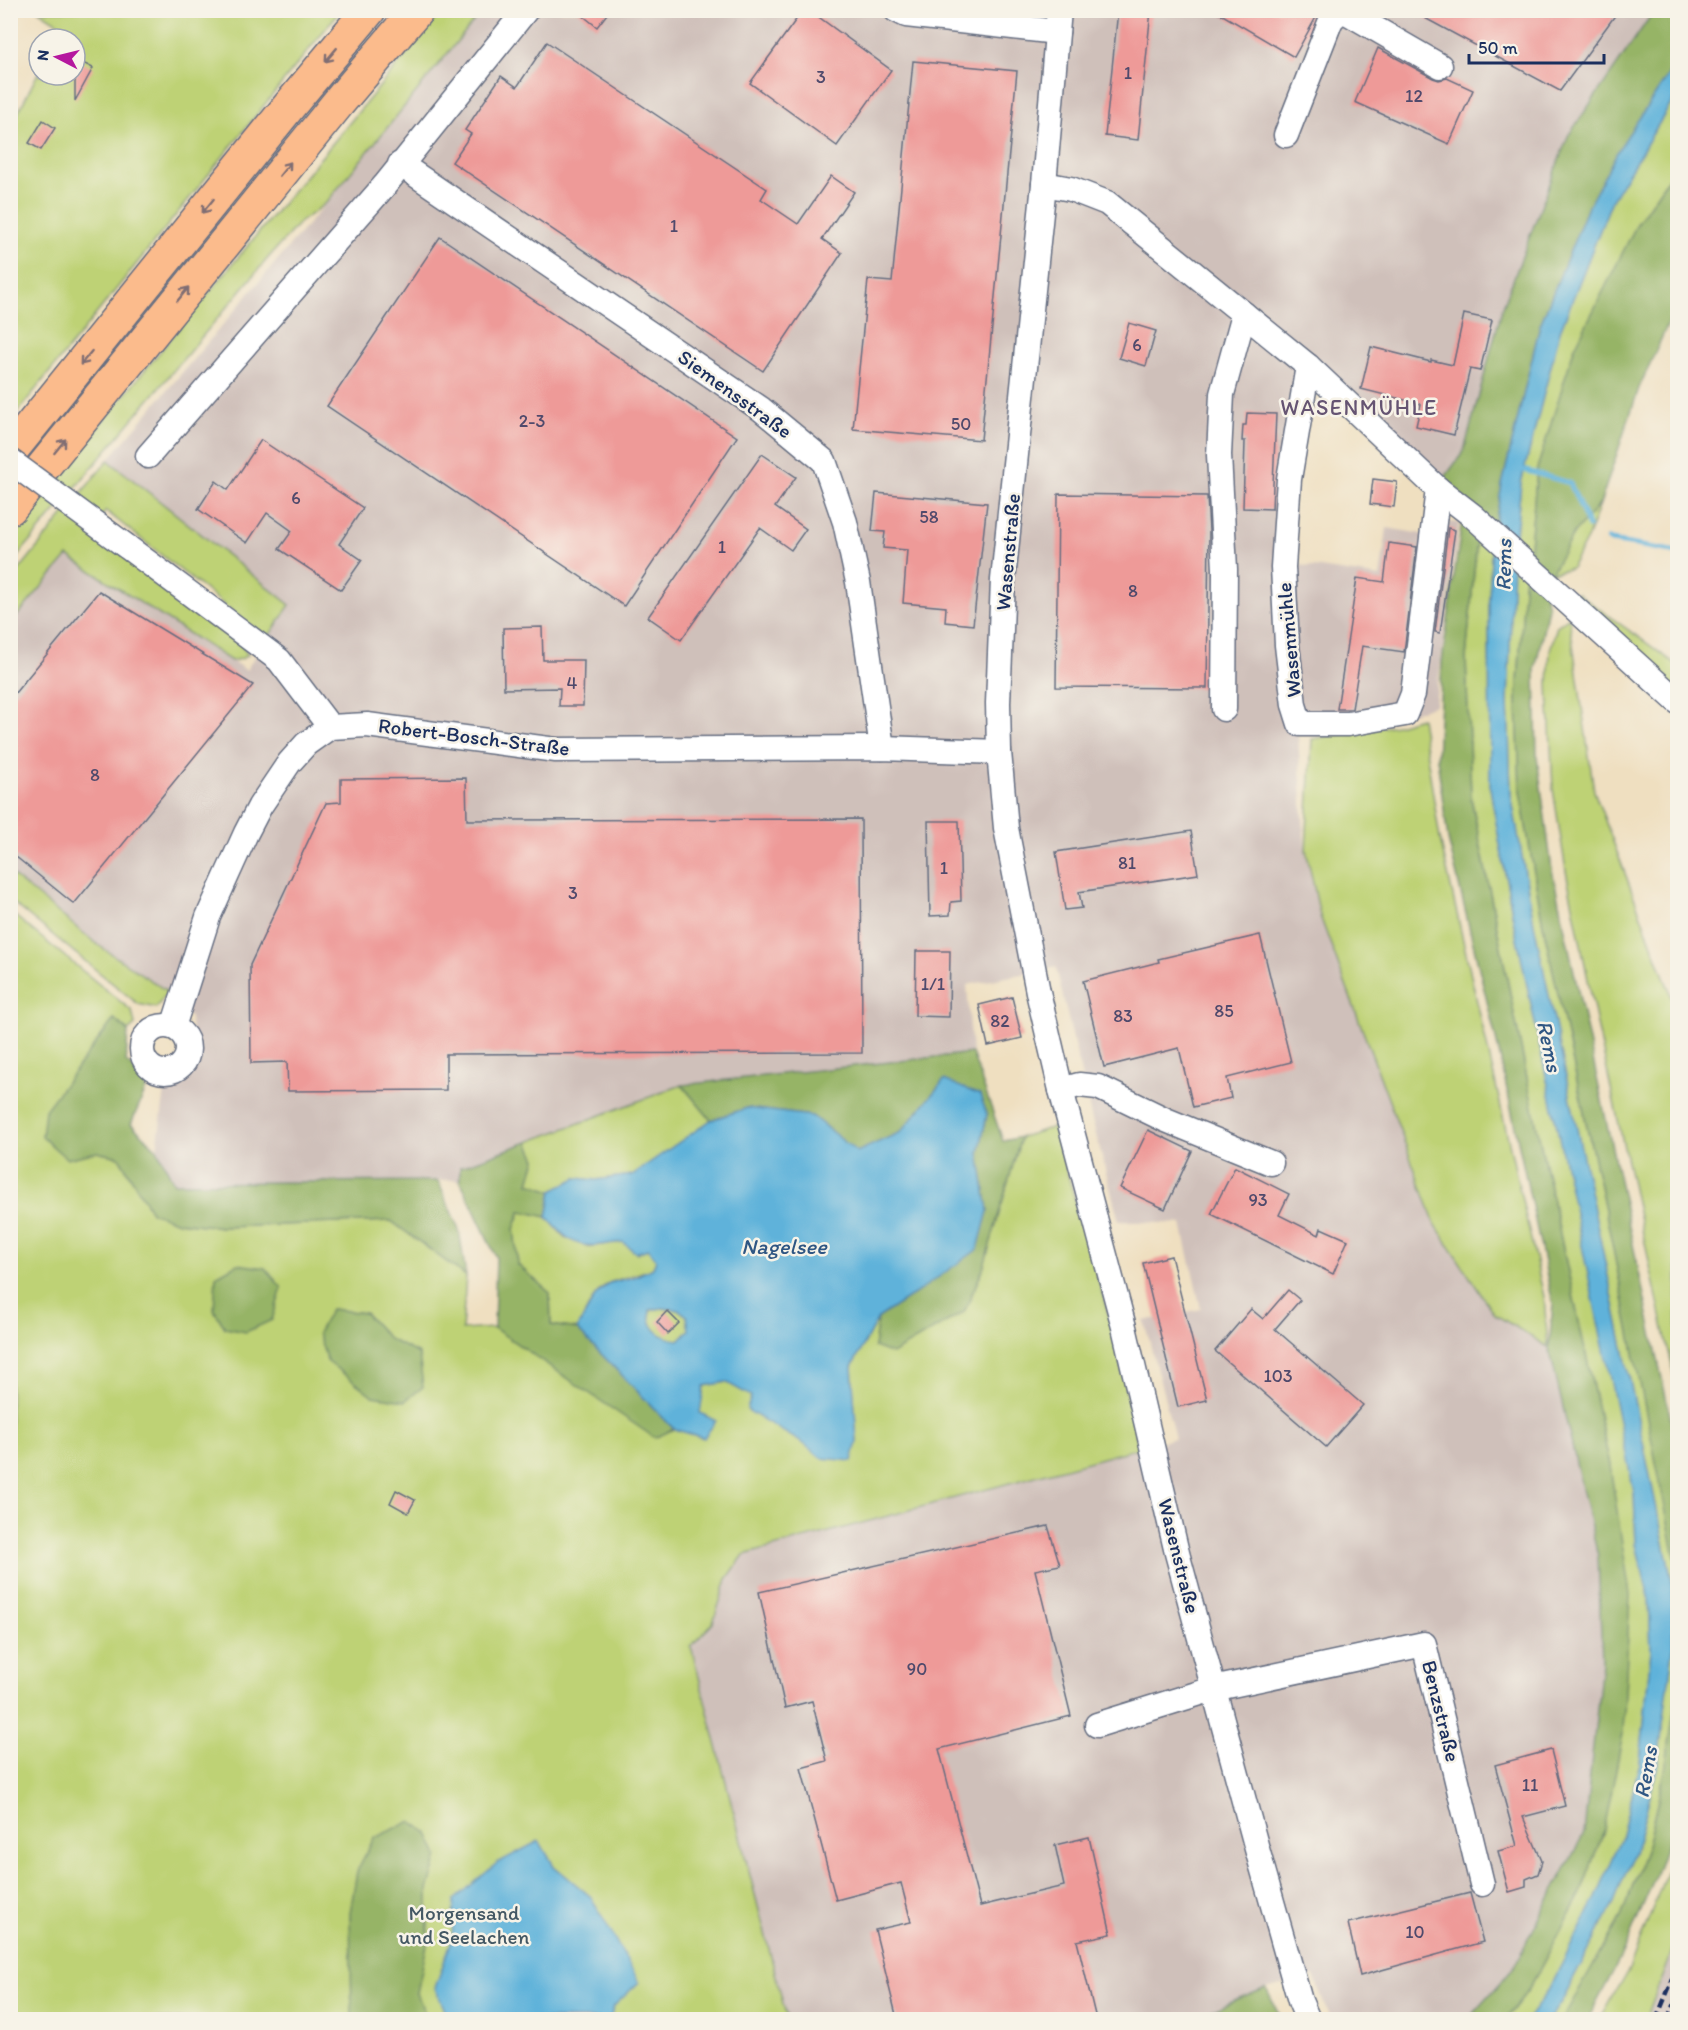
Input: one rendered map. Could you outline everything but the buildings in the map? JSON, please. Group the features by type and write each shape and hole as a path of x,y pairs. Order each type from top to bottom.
{"highway":[{"path":"10,453 369,10"},
{"path":"10,508 339,102 417,10"}],"street":[{"path":"148,456 385,185 526,10"},
{"path":"897,10 906,15 1058,22"},
{"path":"1286,135 1331,20 1342,10 1440,66"},
{"name":"Wasenstraße","path":"1058,22 1044,184 1003,580 998,703 999,752 1006,828 1038,992 1061,1090 1124,1327 1177,1553 1297,1990 1308,2019"},
{"name":"Siemensstraße","path":"400,164 761,409 824,461 845,522 858,582 882,748"},
{"path":"1044,184 1071,189 1107,203 1308,366 1438,489 1473,516 1677,702"},
{"path":"1224,709 1225,569 1220,444 1222,394 1244,314"},
{"name":"Wasenmühle","path":"1308,366 1289,479 1283,567 1291,685 1300,724 1348,724 1405,714 1413,693 1438,489"},
{"path":"10,461 279,660 330,727 306,744 289,763 251,824 208,917 173,1027"},
{"name":"Robert-Bosch-Straße","path":"330,727 367,725 556,750 882,748 999,752"},
{"path":"1061,1090 1078,1084 1098,1087 1166,1120 1271,1163"},
{"name":"Benzstraße","path":"1213,1689 1424,1644 1482,1884"},
{"path":"1096,1725 1213,1689"}],"shaded area":[{"path":"482,11 1654,11 1568,136 1502,309 1464,451 1443,480 1299,371 1280,562 1380,577 1387,528 1428,535 1438,521 1459,523 1435,705 1395,719 1297,719 1305,850 1319,916 1442,1205 1498,1299 1549,1348 1598,1556 1602,1662 1584,1832 1512,1970 1468,2019 1375,2019 1356,2012 1345,2019 1330,2019 1314,1976 1266,1988 1191,2019 787,2019 691,1646 713,1623 727,1579 744,1555 1175,1438 1144,1321 1201,1309 1182,1224 1119,1221 1092,1120 1056,967 967,985 972,1053 682,1085 460,1167 460,1180 174,1183 157,1149 165,1090 195,1059 190,1018 168,992 98,945 11,874 11,623 68,556 246,670 290,605 108,460 326,203"},
{"path":"1677,1937 1677,2019 1646,2020 1674,1947"}],"green space":[{"path":"39,11 340,11 11,420 10,129 31,87 87,87 87,27 60,27 61,25"},
{"path":"442,11 482,11 326,203 299,223 269,257 11,564 10,533"},
{"path":"1654,11 1677,11 1677,62 1620,148 1588,207 1540,325 1502,485 1495,525 1443,480 1464,451 1502,309 1568,136"},
{"path":"1677,94 1677,165 1637,224 1537,469 1529,558 1515,546 1521,483 1560,331 1612,200"},
{"path":"1677,165 1677,310 1667,326 1639,388 1600,504 1574,533 1551,573 1529,558 1537,469 1574,349 1637,224"},
{"path":"108,460 290,605 267,639 106,511 90,530 240,643 248,655 231,661 68,556 11,623 11,580"},
{"path":"1600,504 1588,537 1571,568 1551,573 1574,533"},
{"path":"1463,514 1478,528 1466,658 1471,798 1536,1123 1610,1466 1630,1594 1623,1734 1604,1830 1581,1893 1529,1989 1505,2020 1468,2019 1512,1970 1584,1833 1602,1662 1598,1556 1549,1348 1553,1304 1497,1043 1448,839 1437,758 1442,662"},
{"path":"1478,528 1492,541 1489,599 1490,788 1514,924 1634,1492 1636,1544 1649,1597 1651,1650 1640,1763 1621,1839 1596,1898 1547,1993 1527,2020 1505,2019 1529,1989 1581,1893 1604,1830 1610,1466 1536,1123 1471,797 1466,658"},
{"path":"1513,561 1525,572 1517,700 1520,791 1543,925 1605,1209 1678,1567 1677,1692 1665,1771 1647,1846 1622,1915 1563,2020 1549,2019 1561,2002 1613,1905 1638,1842 1657,1768 1673,1650 1672,1581 1534,924 1511,795 1508,701"},
{"path":"1525,572 1543,586 1548,607 1535,670 1537,757 1552,870 1677,1448 1677,1567 1605,1209 1543,925 1520,791 1517,700"},
{"path":"1577,593 1677,665 1677,694 1574,599"},
{"path":"1569,617 1594,791 1677,1011 1677,1389 1598,1029 1566,871 1553,789 1548,684 1550,650 1557,626"},
{"path":"1421,718 1440,839 1544,1297 1548,1347 1494,1314 1435,1224 1320,916 1306,850 1312,739 1397,725"},
{"path":"11,874 98,945 168,992 156,1008 138,1004 11,901"},
{"name":"Morgensand und Seelachen","path":"10,912 132,1011 135,1025 128,1031 114,1019 97,1152 119,1157 151,1211 178,1222 222,1227 391,1221 466,1276 462,1330 494,1328 655,1437 674,1429 704,1438 699,1413 704,1386 726,1382 752,1396 821,1458 857,1442 852,1367 878,1318 874,1347 964,1312 983,1269 1021,1137 1054,1127 1112,1327 1139,1448 744,1555 727,1579 713,1623 691,1646 787,2019 11,2019","holes":["331,1309 365,1313 389,1339","539,1841 554,1866 591,1897 616,1943 522,1850"]},
{"path":"114,1019 128,1031 126,1062 149,1082 131,1124 157,1149 174,1183 438,1181 459,1230 466,1276 391,1221 222,1227 178,1222 151,1212 119,1157 97,1152 67,1159 42,1137 45,1110"},
{"path":"972,1053 1003,1141 1021,1137 983,1269 964,1312 892,1354 874,1347 878,1318 919,1291 988,1211 979,1153 987,1114 944,1080 901,1132 857,1152 812,1116 747,1108 711,1120 682,1085"},
{"path":"682,1085 711,1120 632,1175 596,1180 576,1178 552,1191 528,1183 536,1159 528,1142"},
{"path":"528,1142 536,1159 529,1183 552,1191 547,1217 521,1211 514,1229 518,1265 550,1293 551,1325 577,1329 674,1429 655,1438 494,1328 496,1257 460,1180 460,1167"},
{"path":"521,1210 547,1217 564,1237 587,1247 623,1242 636,1253 648,1249 656,1259 653,1268 605,1285 591,1302 577,1329 551,1325 550,1293 518,1265 514,1229"},
{"path":"237,1264 265,1268 282,1288 272,1320 246,1332 225,1328 214,1310 216,1276"},
{"path":"662,1308 679,1310 687,1316 689,1330 679,1340 667,1338 653,1328 650,1310"},
{"path":"331,1309 365,1313 389,1339 419,1354 423,1387 405,1401 373,1396 327,1361 318,1333"},
{"path":"1677,1692 1677,1815 1654,1879 1623,1953 1588,2019 1563,2019 1622,1915 1647,1846 1665,1771"},
{"path":"411,1821 428,1833 438,1856 428,1890 428,1940 417,1993 427,2019 352,2019 350,1913 357,1871 374,1838"},
{"path":"1677,1845 1677,1937 1646,2019 1600,2019 1630,1967"},
{"path":"1266,1988 1281,2019 1191,2019"}],"water":[{"name":"Rems","path":"1677,62 1677,94 1612,200 1560,331 1521,483 1513,561 1508,701 1511,795 1534,924 1672,1581 1673,1650 1657,1768 1638,1842 1613,1905 1561,2002 1549,2019 1527,2020 1547,1993 1596,1898 1621,1839 1640,1763 1651,1650 1649,1597 1636,1544 1634,1492 1514,924 1490,788 1489,599 1492,541 1502,485 1540,325 1588,207 1620,147"},
{"name":"Nagelsee","path":"944,1080 980,1095 987,1114 979,1153 988,1211 978,1249 878,1318 852,1367 857,1442 852,1461 821,1458 804,1444 747,1410 751,1396 726,1382 704,1386 700,1413 716,1421 704,1438 674,1429 577,1329 596,1295 609,1283 634,1277 653,1268 656,1259 648,1249 636,1253 623,1242 588,1245 572,1241 547,1217 552,1191 576,1178 596,1180 632,1175 711,1120 747,1108 812,1116 857,1152 901,1132","holes":["662,1308 679,1310 687,1316 689,1330 679,1340 667,1338 657,1332 651,1323 650,1310"]},
{"path":"539,1841 554,1866 591,1897 639,1982 614,2006 610,2019 449,2019 435,1988 452,1939 454,1900 497,1863"}],"waterway":[{"path":"1520,469 1570,483 1589,527"},
{"path":"1608,539 1678,552"}],"railway":[{"path":"1656,2020 1678,1966"},
{"path":"1668,2020 1678,1996"}],"district":[{"name":"WASENMÜHLE","path":"1359,407"}]}
